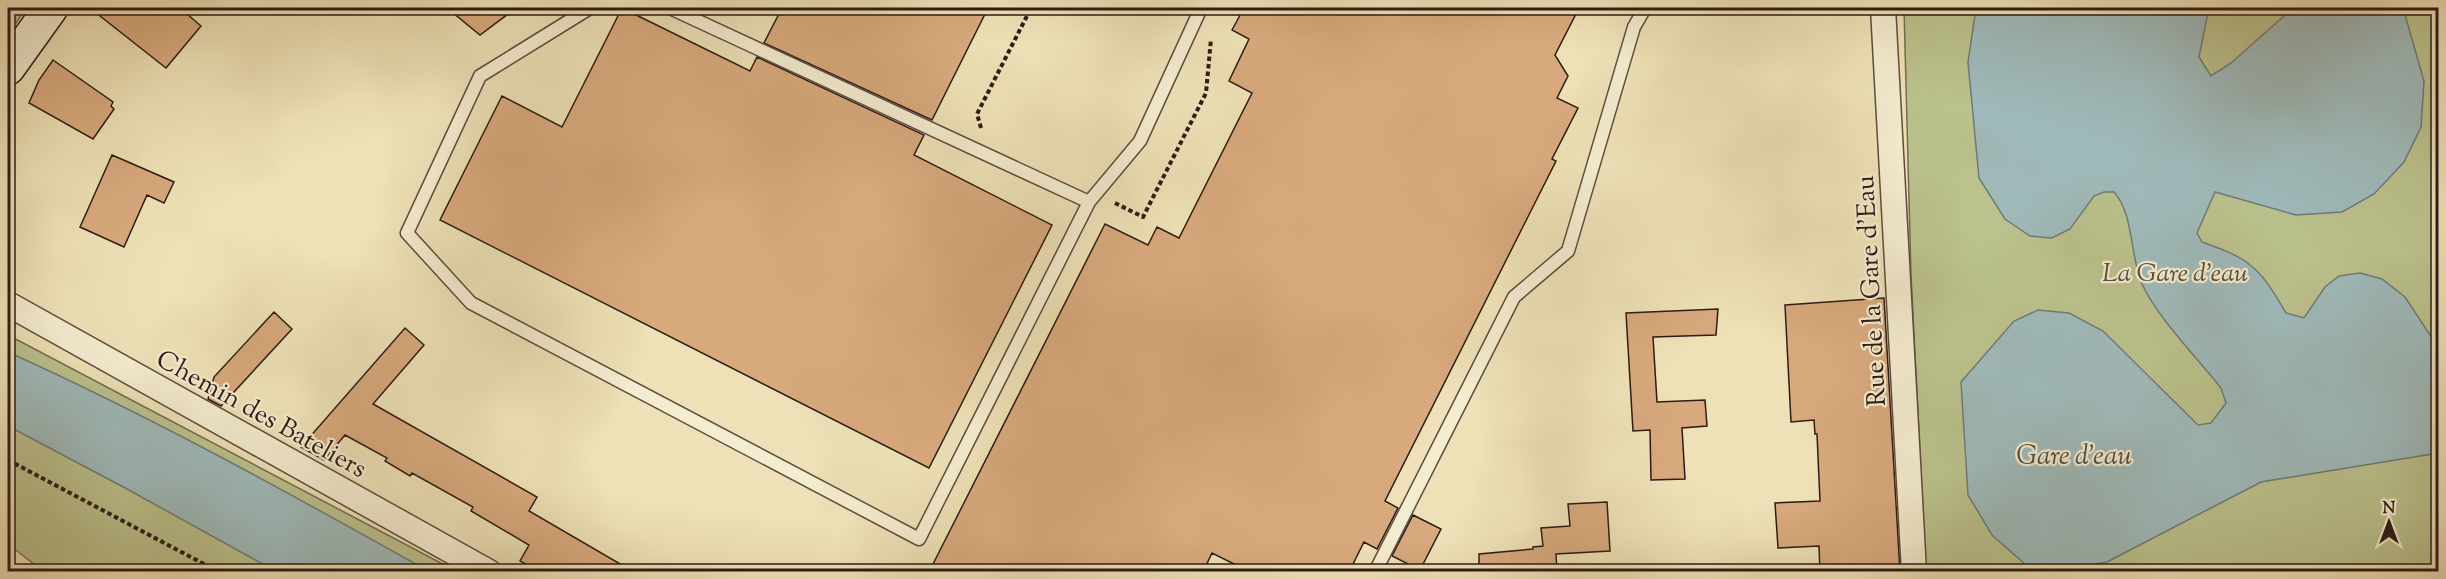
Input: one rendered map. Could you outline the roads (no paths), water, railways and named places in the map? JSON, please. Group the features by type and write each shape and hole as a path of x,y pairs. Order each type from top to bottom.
{"main road":[{"path":"8,68 51,8"}],"street":[{"name":"Rue de la Gare d'Eau","path":"1883,8 1914,572"},
{"name":"Chemin des Bateliers","path":"8,304 489,572"}],"lane":[{"path":"590,8 480,76 407,233 471,303 920,539 1092,198 1140,141 1201,8"},
{"path":"670,8 989,155 1092,198"},
{"path":"1375,572 1514,297 1568,252 1634,27 1645,8"}],"water":[{"name":"Gare d'eau","path":"1976,8 2209,8 2199,57 2211,76 2231,63 2293,8 2403,8 2424,81 2421,127 2404,162 2374,194 2342,212 2296,215 2215,192 2197,233 2202,242 2232,254 2253,267 2269,285 2286,313 2304,318 2325,287 2339,276 2360,273 2382,279 2405,297 2438,347 2438,453 2261,482 2107,562 2057,570 2026,565 1992,535 1968,495 1961,382 2014,321 2038,310 2069,313 2103,331 2198,425 2211,423 2226,403 2221,388 2157,310 2142,284 2125,212 2114,192 2104,192 2094,196 2070,229 2052,238 2030,236 2005,219 1979,178 1968,62"},
{"path":"8,352 168,430 428,571 275,571 8,426"}],"park label":[{"name":"La Gare d'eau","path":"2175,272"}]}
